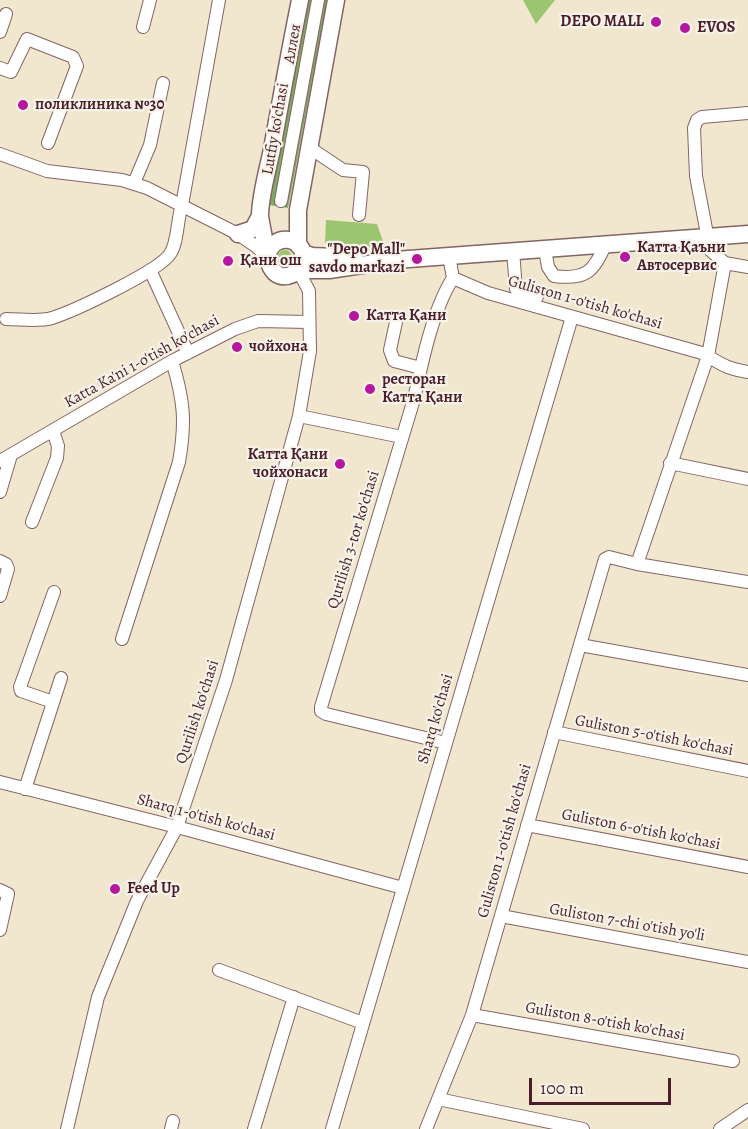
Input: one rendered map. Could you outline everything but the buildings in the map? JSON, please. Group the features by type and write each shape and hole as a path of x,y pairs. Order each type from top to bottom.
{"main road":[{"name":"Lutfiy ko'chasi","path":"267,258 260,216 300,0"},
{"path":"336,0 298,210 301,249 302,263 298,270 290,275 279,274 270,267 267,258 271,247 281,240 290,240 301,249 312,256 395,260"},
{"path":"238,234 253,230 260,216"},
{"path":"298,270 318,271 395,260 748,234"}],"street":[{"path":"143,27 150,0"},
{"path":"6,319 51,318 100,297 150,270 170,254 177,217 182,205 219,0"},
{"name":"Аллея","path":"281,201 318,0"},
{"path":"0,32 6,14"},
{"path":"0,68 11,72 27,39 73,57 77,66 48,143"},
{"path":"134,183 150,145 163,83"},
{"path":"748,113 702,117 695,123 694,128 696,176 710,250 725,263 748,267"},
{"path":"310,148 343,170 363,172 359,215"},
{"path":"2,157 47,171 134,183 159,193 238,234 257,247 267,258"},
{"path":"238,234 281,240"},
{"path":"545,249 548,267 554,276 561,277 586,275 595,267 605,245"},
{"path":"513,251 516,289 521,295 537,297"},
{"path":"449,256 453,278"},
{"path":"725,263 708,356 637,564 748,582"},
{"path":"150,270 188,353"},
{"name":"Qurilish ko'chasi","path":"298,270 309,291"},
{"name":"Qurilish ko'chasi","path":"67,1129 89,1032 108,971 137,901 177,827 226,681 299,416 308,370 309,291 318,271"},
{"name":"Guliston 1-o'tish ko'chasi","path":"453,278 488,293 702,353 729,369 748,372"},
{"name":"Qurilish 3-tor ko'chasi","path":"446,743 321,711 444,292 453,278"},
{"name":"Sharq ko'chasi","path":"332,1129 572,317"},
{"name":"Katta Ka'ni 1-o'tish ko'chasi","path":"5,458 172,361 252,322 309,322"},
{"path":"396,322 390,350 394,361 421,368"},
{"path":"122,639 179,462 184,432 184,405 172,361"},
{"path":"299,416 402,438"},
{"path":"32,522 57,458 58,446 52,431"},
{"path":"0,492 5,458"},
{"path":"670,463 748,479"},
{"name":"Guliston 1-o'tish ko'chasi","path":"426,1129 472,1015 605,559 609,557 637,564"},
{"path":"0,561 8,568 0,596"},
{"path":"53,702 21,691 20,687 54,591"},
{"path":"580,645 748,675"},
{"path":"25,789 61,678"},
{"name":"Guliston 5-o'tish ko'chasi","path":"554,732 748,771"},
{"name":"Sharq 1-o'tish ko'chasi","path":"0,782 403,888"},
{"name":"Guliston 6-o'tish ko'chasi","path":"528,825 748,867"},
{"path":"0,890 8,894 0,930"},
{"name":"Guliston 7-chi o'tish yo'li","path":"501,916 748,962"},
{"path":"219,970 363,1023"},
{"path":"255,1129 294,997"},
{"name":"Guliston 8-o'tish ko'chasi","path":"472,1015 733,1061"},
{"path":"438,1098 583,1129"},
{"path":"720,1129 748,1110"}],"green space":[{"path":"307,0 327,0 288,208 269,205"},
{"path":"523,0 555,0 536,24"},
{"path":"326,220 377,224 385,247 330,246 325,243"},
{"path":"282,250 288,250 292,257 288,264 282,264 278,260 278,254"}],"place":[{"name":"DEPO MALL","path":"656,22"},
{"name":"EVOS","path":"685,28"},
{"name":"поликлиника №30","path":"23,105"},
{"name":"Катта Қаъни Автосервис","path":"625,257"},
{"name":"\"Depo Mall\" savdo markazi","path":"417,259"},
{"name":"Қани ош","path":"228,261"},
{"name":"Катта Қани","path":"354,316"},
{"name":"чойхона","path":"237,347"},
{"name":"ресторан Катта Қани","path":"370,389"},
{"name":"Катта Қани чойхонаси","path":"340,464"},
{"name":"Feed Up","path":"115,889"}]}
